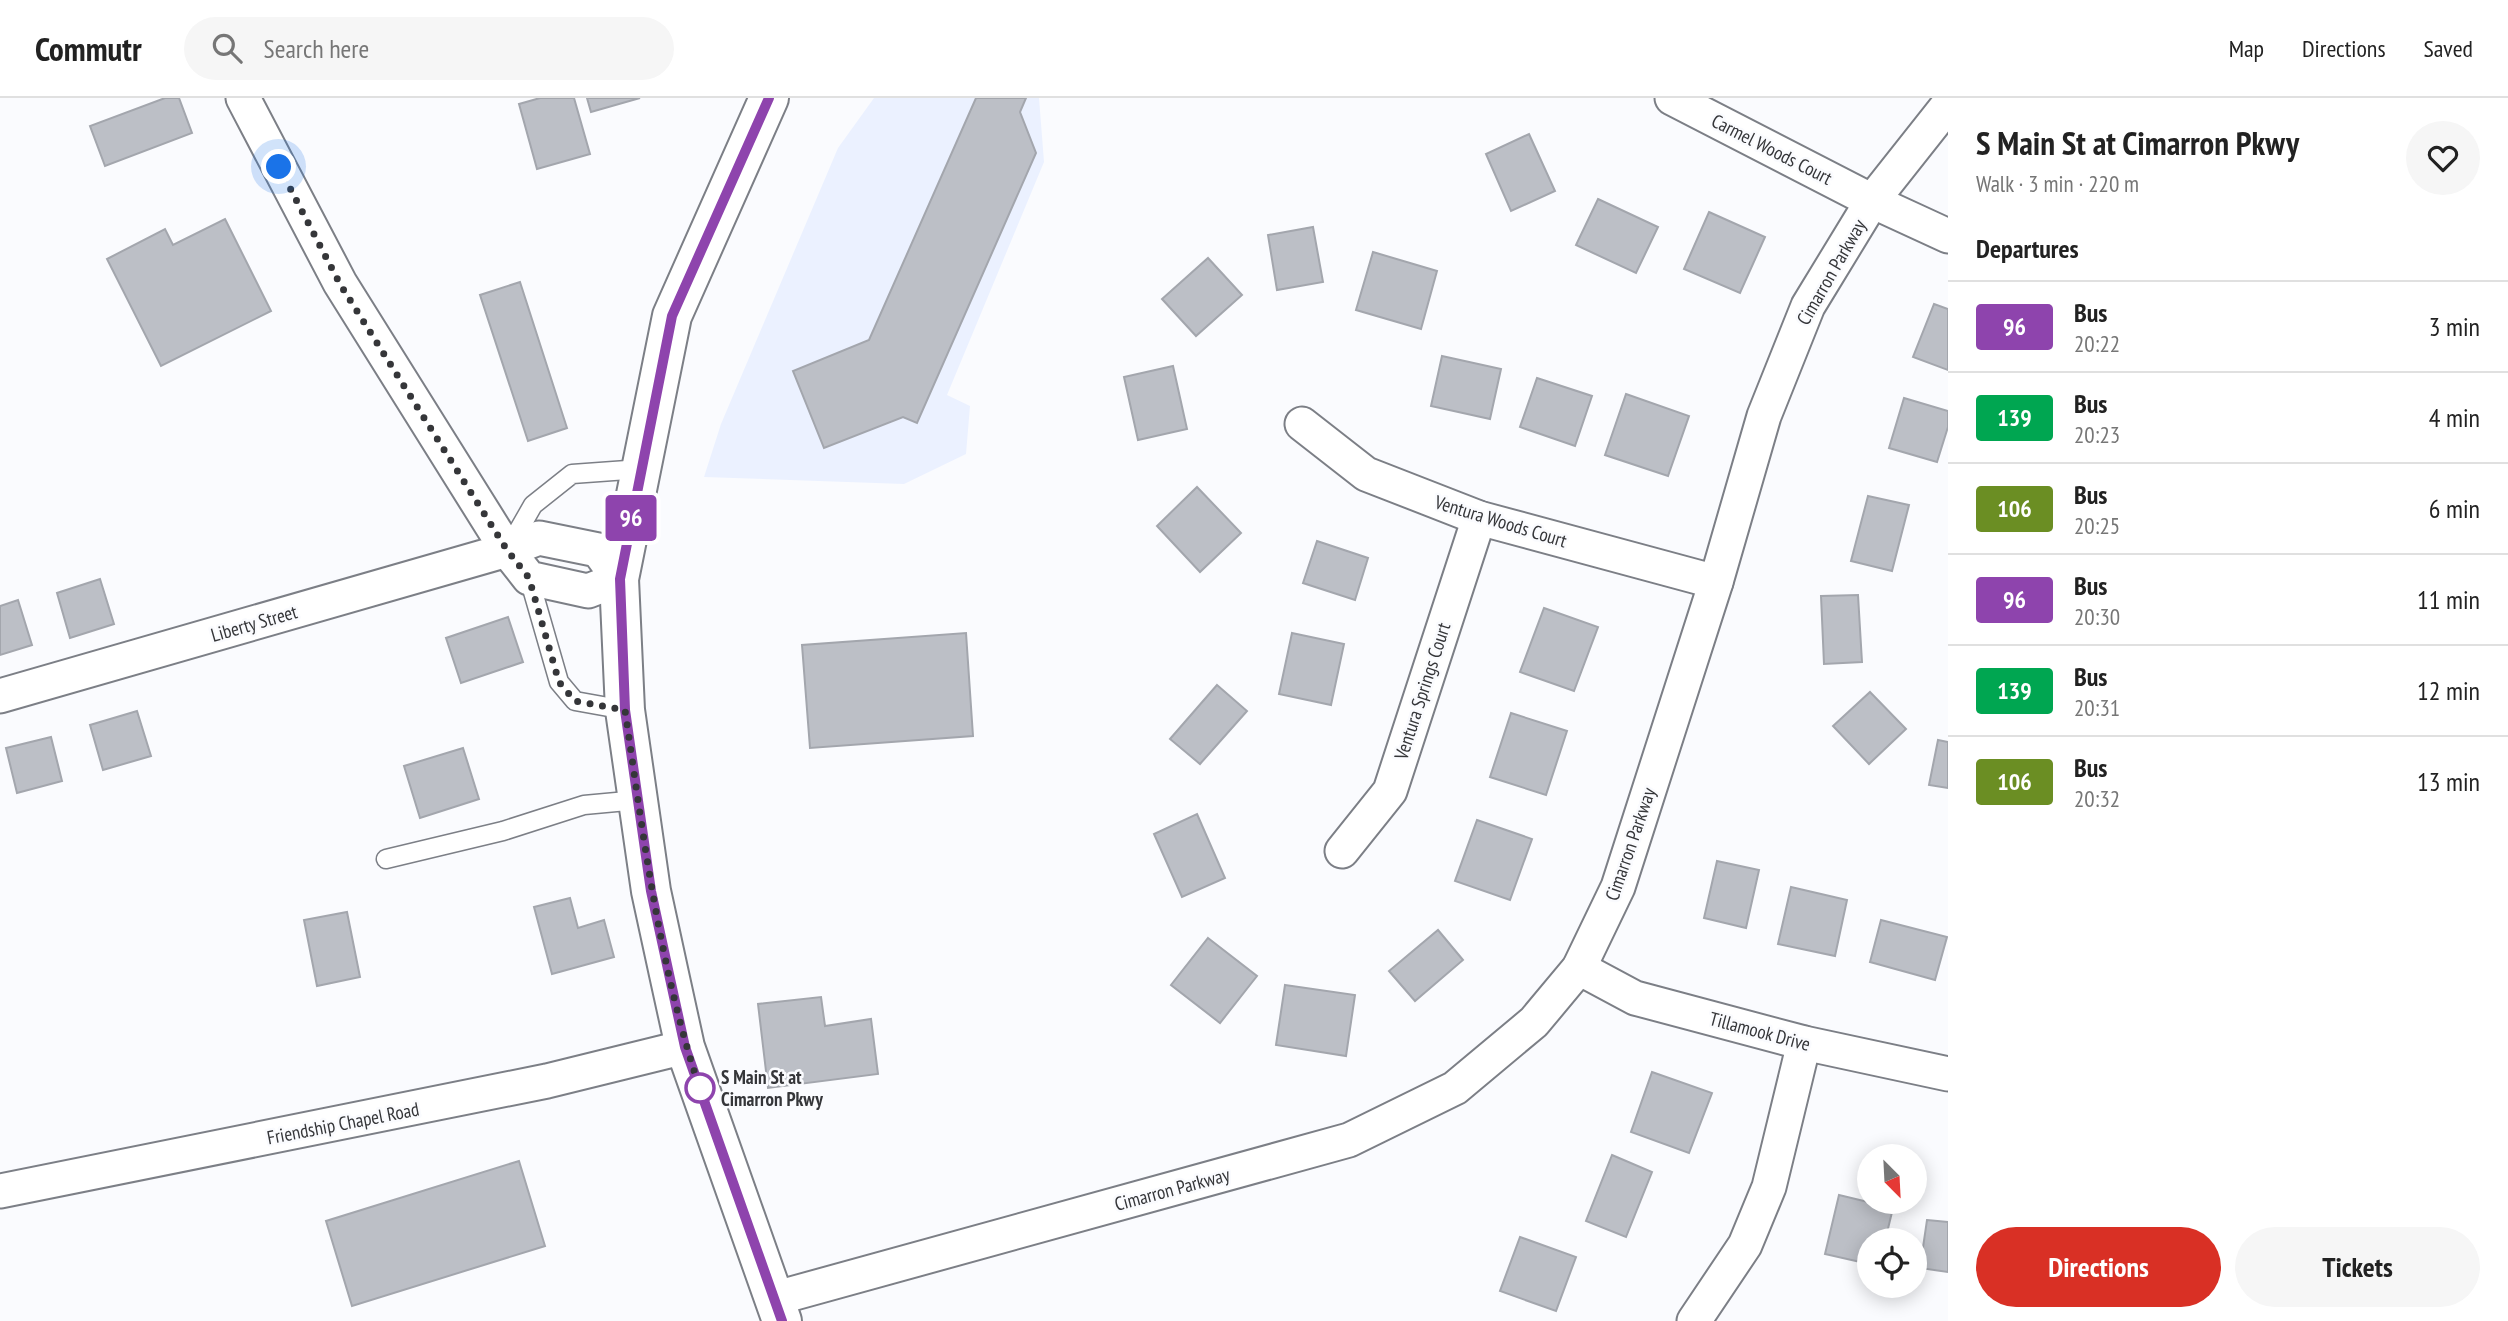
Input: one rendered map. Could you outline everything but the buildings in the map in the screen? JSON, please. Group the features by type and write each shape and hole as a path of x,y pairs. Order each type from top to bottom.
{"main road":[{"path":"769,98 672,316 620,579 625,710 651,891 685,1047 778,1310"}],"street":[{"path":"243,98 340,284 507,550 529,578 588,591 620,579"},
{"name":"Carmel Woods Court","path":"1672,98 1872,201"},
{"name":"Cimarron Parkway","path":"778,1310 1349,1140 1455,1088 1534,1022 1579,968 1618,887 1716,582 1763,416 1808,306 1872,201 1948,105"},
{"path":"1872,201 1948,236"},
{"name":"Ventura Woods Court","path":"1303,424 1366,474 1479,518 1716,582"},
{"name":"Ventura Springs Court","path":"1342,851 1390,791 1479,518"},
{"name":"Liberty Street","path":"0,696 507,550 539,538 598,550 620,579"},
{"name":"Tillamook Drive","path":"1579,968 1635,998 1804,1043 1948,1074"},
{"path":"1694,1321 1745,1245 1764,1199 1804,1043"},
{"name":"Friendship Chapel Road","path":"0,1191 547,1081 685,1047"}],"lane":[{"path":"507,550 533,505 572,474 641,468"},
{"path":"529,578 559,682 575,701 625,710"},
{"path":"386,859 503,831 584,805 638,800"}],"shaded area":[{"path":"874,98 1039,98 1044,162 947,395 970,406 966,454 904,484 704,477 721,424 838,148"}],"bus line":[{"name":"96","path":"769,98 672,316 620,579 625,710 651,891 669,974 685,1047 782,1321"}],"place":[{"name":"S Main St at Cimarron Pkwy","path":"700,1088"}],"route":[{"path":"279,167 340,284 507,550 529,578 559,682 575,701 625,710 651,891 685,1047 703,1098 700,1088"}]}
